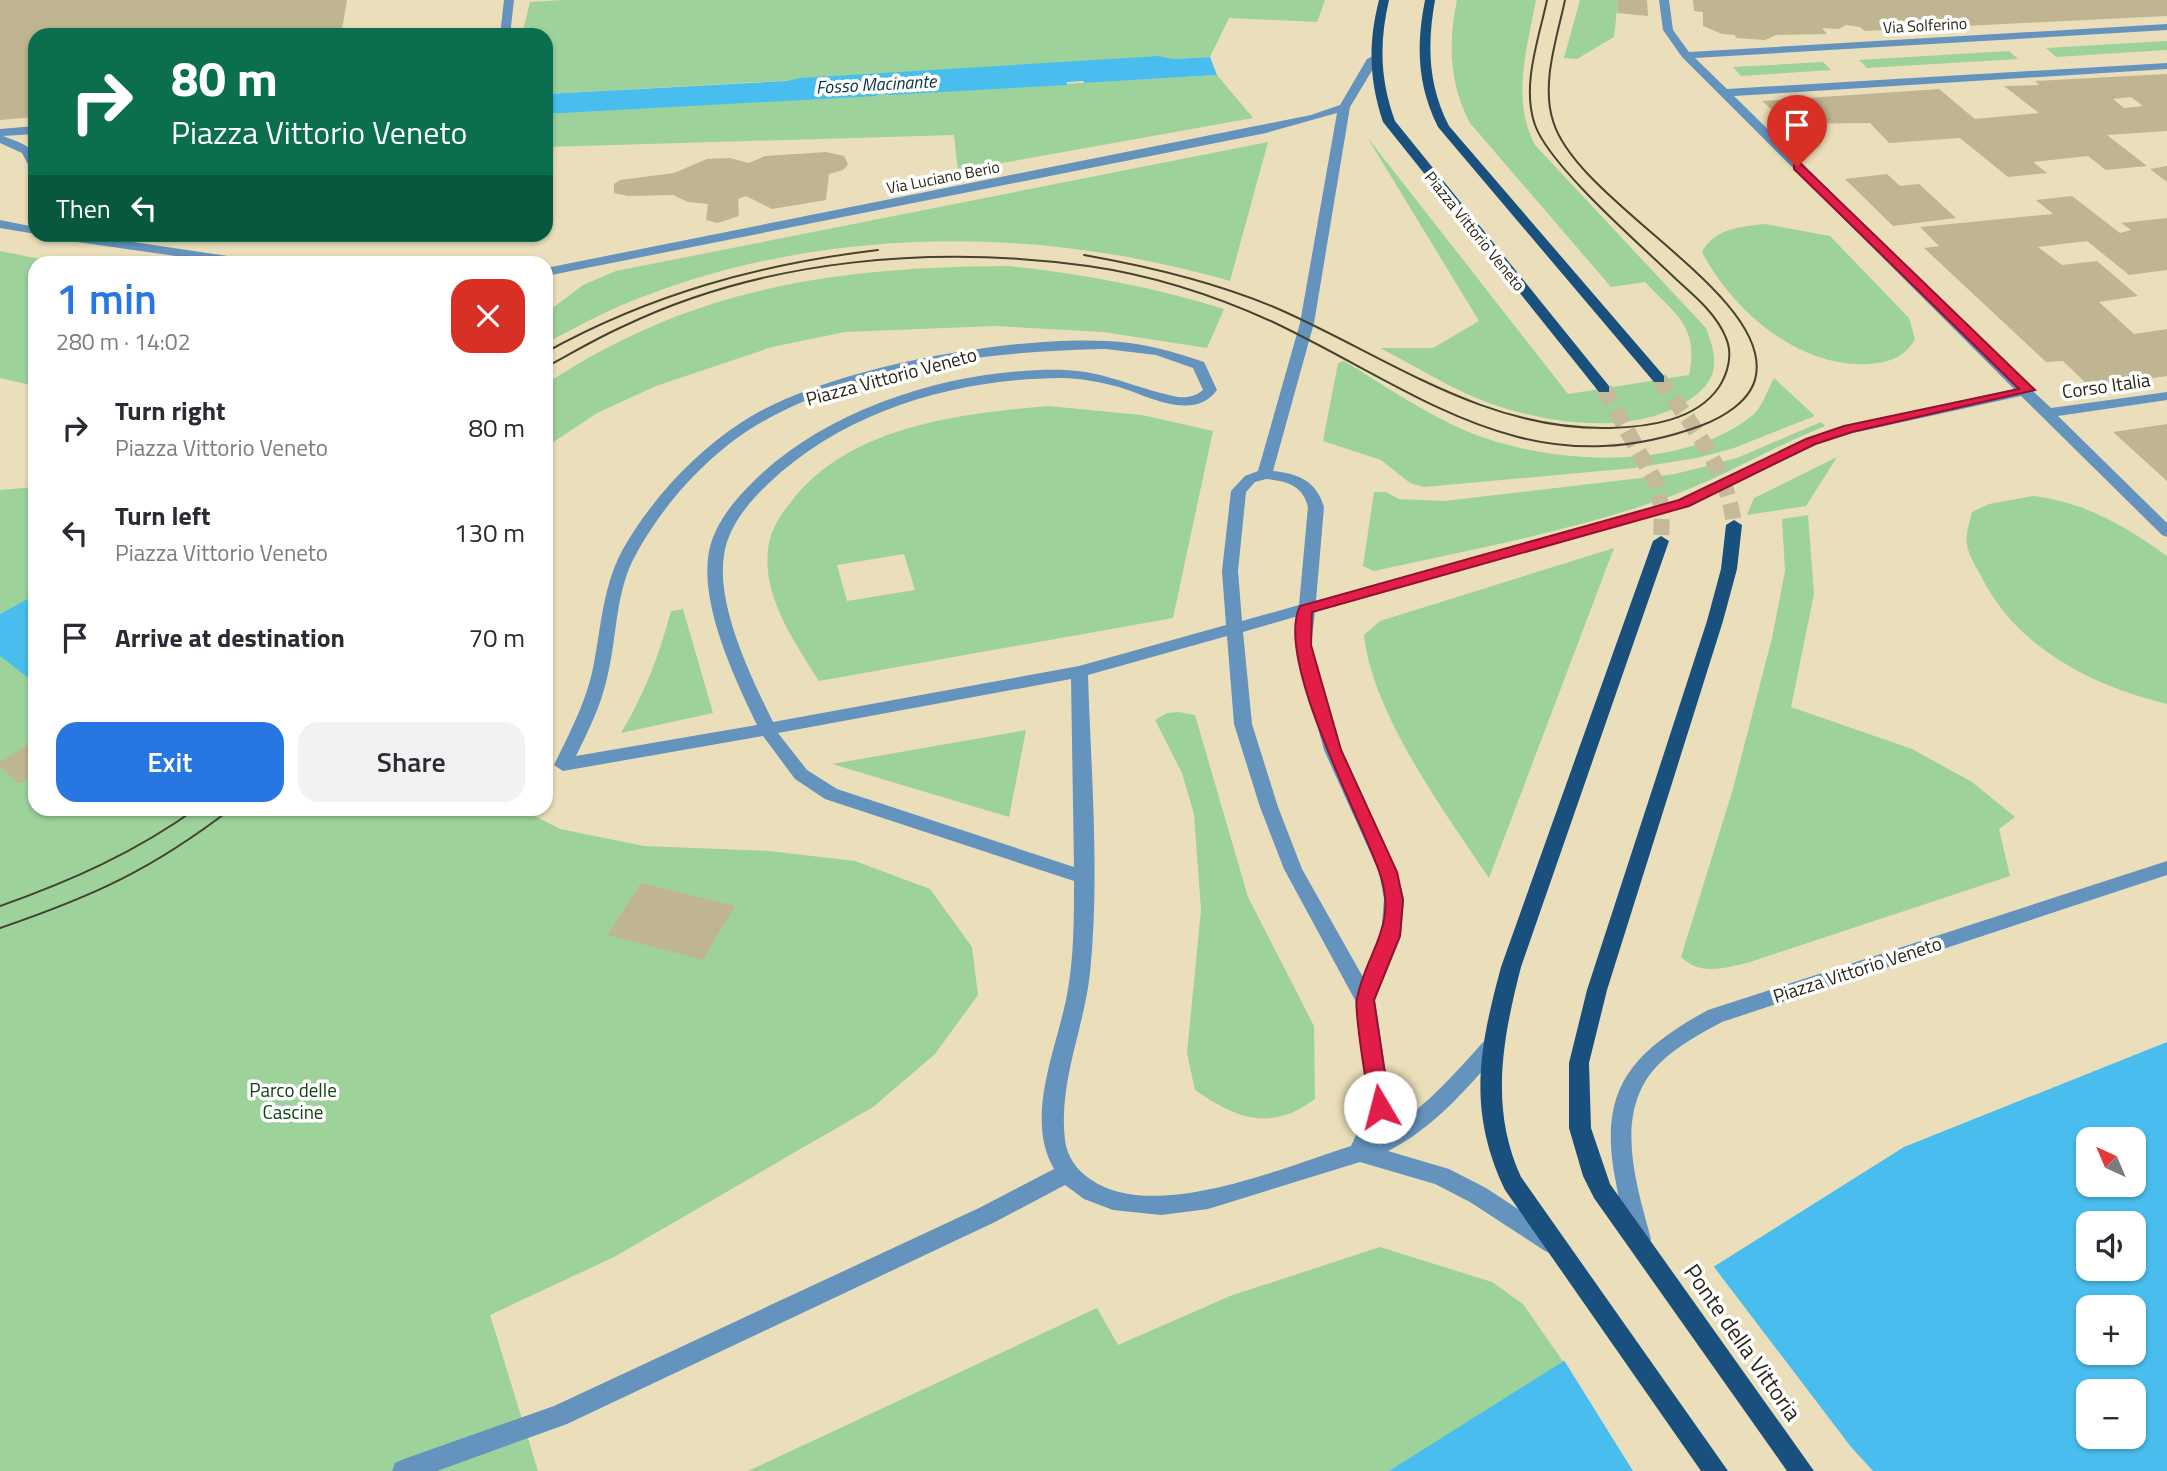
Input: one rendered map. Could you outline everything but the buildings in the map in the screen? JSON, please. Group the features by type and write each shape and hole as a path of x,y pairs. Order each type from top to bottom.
{"main road":[{"path":"1373,59 1384,0"},
{"path":"1430,0 1422,46 1424,69 1428,93 1444,127 1659,379"},
{"name":"Piazza Vittorio Veneto","path":"1373,59 1382,106 1400,140 1604,389"},
{"name":"Ponte della Vittoria","path":"1734,525 1729,569 1715,621 1594,1002 1577,1084 1583,1144 1602,1191 1802,1471"},
{"path":"1661,541 1511,967 1494,1044 1489,1094 1499,1153 1513,1183 1716,1471"}],"street":[{"path":"506,28 509,0"},
{"path":"1664,0 1668,30 1686,55 2028,390 2167,532"},
{"name":"Via Solferino","path":"1686,55 2167,27"},
{"path":"1265,474 1307,323 1320,261 1344,107 1373,59"},
{"path":"1723,93 2167,66"},
{"name":"Via Luciano Berio","path":"553,271 1266,129 1314,118 1344,107"},
{"path":"0,133 28,131"},
{"path":"0,139 28,153"},
{"path":"0,224 28,230"},
{"path":"104,242 199,256"},
{"name":"Piazza Vittorio Veneto","path":"1083,877 821,790 790,766 768,729 728,635 716,592 715,566 723,533 746,497 786,460 831,428 875,409 979,383 1016,377 1085,375 1177,401 1191,401 1206,396 1210,390 1199,365 1169,354 1112,347 1036,346 973,352 820,391 766,414 736,434 678,487 655,514 620,568 607,617 599,678 586,716 563,765 768,729 1079,672 1684,503 1811,442 1849,429 2028,390"},
{"name":"Corso Italia","path":"2049,413 2167,396"},
{"path":"1359,1152 1380,1107 1365,1000 1293,869 1269,807 1243,724 1230,571 1232,535 1240,491 1250,479 1265,474 1294,478 1313,496 1316,507 1314,538 1303,645 1333,750 1388,872 1394,900 1391,936 1365,1000"},
{"path":"1079,672 1083,877 1077,992 1053,1125 1054,1144 1067,1173 1098,1196 1135,1203 1172,1205 1209,1200 1359,1152 1398,1136 1447,1094 1494,1044"},
{"name":"Piazza Vittorio Veneto","path":"1621,1147 1620,1116 1636,1073 1647,1059 1686,1029 1715,1016 2167,867"},
{"name":"Ponte della Vittoria","path":"1621,1147 1625,1185 1640,1243"},
{"path":"1359,1152 1410,1164 1478,1195 1559,1248"},
{"path":"404,1471 559,1416 987,1215 1067,1173"}],"green space":[{"path":"1325,0 1317,22 1229,18 1210,57 553,94 553,28 524,28 530,2"},
{"path":"1457,0 1536,0 1523,74 1522,92 1528,128 1535,145 1706,328 1713,348 1714,366 1708,383 1692,398 1647,418 1621,422 1569,422 1543,418 1481,400 1380,348 1433,348 1479,321 1367,137 1568,394 1689,375 1691,344 1688,333 1675,313 1645,282 1611,287 1470,123 1458,93 1452,63 1452,31"},
{"path":"1580,0 1618,0 1614,37 1577,59 1564,58"},
{"path":"2167,41 2167,50 2056,57 2046,48"},
{"path":"2009,51 2018,59 1867,68 1859,60"},
{"path":"1823,62 1831,70 1741,76 1733,67"},
{"path":"1217,75 1253,118 958,171 954,135 553,147 553,114"},
{"path":"1268,142 1230,281 1155,262 1079,249 1002,242 924,242 847,247 771,259 695,279 622,305 553,339 553,308 583,285 616,271"},
{"path":"1765,224 1830,236 1909,318 1915,339 1911,345 1896,358 1884,362 1844,363 1818,357 1794,346 1750,315 1715,274 1702,252 1707,244 1721,233"},
{"path":"0,251 28,257 28,384 0,378"},
{"path":"1008,266 1063,273 1117,282 1224,309 1207,348 1103,332 994,326 845,332 772,347 656,386 597,413 553,442 553,380 601,351 656,325 711,304 767,289 825,278 945,267"},
{"path":"1344,361 1448,423 1485,438 1550,454 1623,457 1659,454 1693,446 1725,433 1753,415 1774,378 1815,416 1734,448 1697,458 1634,468 1424,487 1410,483 1381,460 1323,441 1338,363"},
{"path":"1048,406 1142,415 1213,431 1173,618 819,681 782,618 767,567 773,530 791,502 815,476 843,456 874,440 943,420","holes":["904,554 915,590 847,601 837,565"]},
{"path":"1821,422 1825,426 1698,485 1643,506 1528,537 1374,571 1363,566 1374,492 1386,492 1399,499 1444,501 1675,474 1737,458"},
{"path":"1837,457 1806,506 1747,515 1754,498"},
{"name":"Parco delle Cascine","path":"28,488 28,816 535,816 560,829 644,846 769,851 855,861 930,889 972,947 978,995 935,1054 873,1107 614,1257 490,1315 538,1471 0,1471 0,490"},
{"path":"2033,496 2070,504 2104,517 2167,556 2167,704 2112,687 2060,661 2016,625 1997,603 1975,566 1968,548 1967,536 1972,512 1989,504"},
{"path":"1808,515 1814,594 1791,707 1912,749 1972,782 2015,817 1999,829 2010,876 1747,963 1704,969 1681,957 1733,789 1772,638 1785,571 1782,519"},
{"path":"1614,548 1489,878 1432,793 1395,729 1370,665 1364,635 1380,621"},
{"path":"683,609 713,713 621,733 651,674 671,611"},
{"path":"1167,713 1195,715 1248,897 1314,1026 1315,1099 1284,1116 1254,1118 1240,1114 1195,1090 1187,1053 1201,910 1194,814 1182,773 1155,720"},
{"path":"1026,730 1009,817 832,764"},
{"path":"1380,1247 1492,1282 1523,1304 1578,1383 1400,1471 748,1471 1097,1308 1118,1345 1230,1296"}],"water":[{"path":"1210,57 1217,75 1084,83 1080,64"},
{"path":"1064,65 1067,85 888,95 891,76"},
{"path":"877,76 876,96 553,114 553,94"},
{"path":"28,599 28,678 0,656 0,614"},
{"path":"2167,1042 2167,1471 1389,1471 1904,1147"}],"pier":[{"path":"1711,1263 1851,1447 1873,1471 1633,1471 1562,1357"}],"waterway":[{"name":"Fosso Macinante","path":"800,89 1159,67"}],"tunnel":[{"path":"1659,379 1716,465 1724,484 1734,525"},
{"path":"1604,389 1655,481 1662,509 1661,541"}],"tram line":[{"path":"1084,255 1185,277 1235,292 1283,311 1440,389 1522,418 1565,426 1610,428 1655,424 1697,408 1719,387 1727,370 1729,350 1722,330 1699,300 1578,184 1544,142 1535,125 1531,110 1531,78 1547,0"},
{"path":"553,363 614,331 678,303 735,285 793,272 911,258 1030,260 1112,270 1206,295 1273,322 1427,402 1477,424 1528,439 1581,446 1638,442 1700,426 1735,407 1749,393 1756,375 1752,344 1734,312 1704,280 1597,183 1569,152 1553,121 1549,91 1549,76 1565,0"},
{"path":"553,348 626,314 707,284 791,264 878,250"},
{"path":"0,906 127,852 186,816"},
{"path":"0,928 122,879 176,848 221,816"}],"route":[{"path":"1380,1107 1365,1000 1383,962 1391,936 1394,900 1388,872 1333,750 1303,645 1305,609 1684,503 1811,442 1849,429 2028,390 1797,167"}]}
